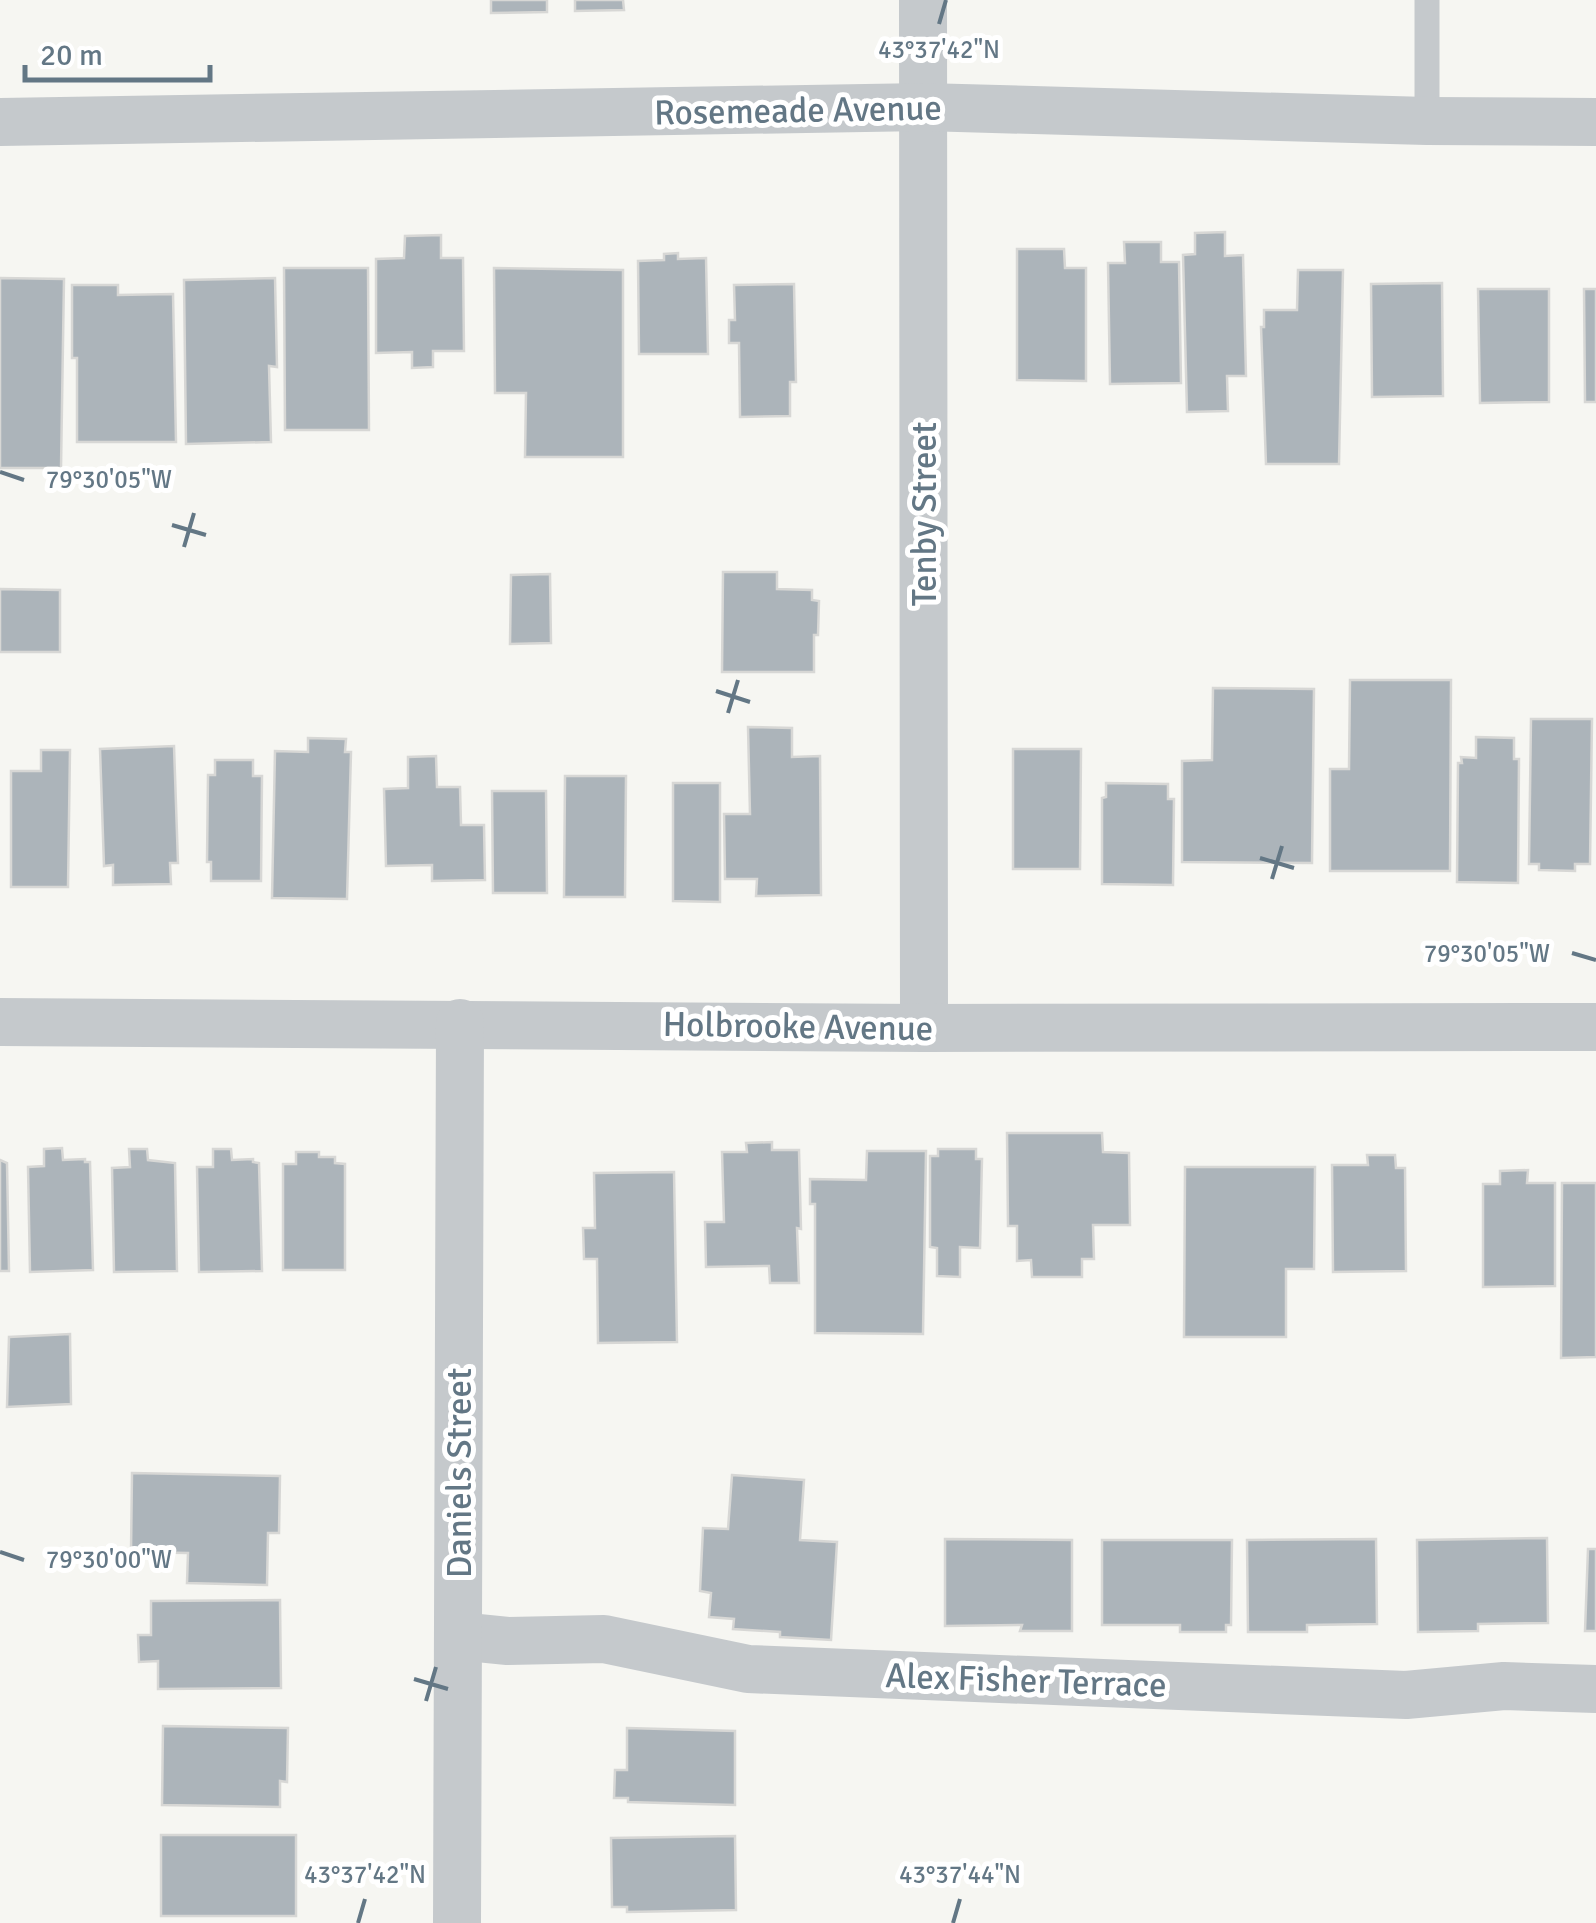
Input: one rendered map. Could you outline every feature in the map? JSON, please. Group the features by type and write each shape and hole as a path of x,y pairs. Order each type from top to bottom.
{"street":[{"name":"Tenby Street","path":"923,0 924,1028"},
{"name":"Rosemeade Avenue","path":"0,122 924,107 1596,122"},
{"name":"Holbrooke Avenue","path":"0,1022 924,1028 1596,1027"},
{"name":"Daniels Street","path":"457,1923 460,1023"},
{"name":"Alex Fisher Terrace","path":"458,1636 508,1641 604,1639 748,1669 1406,1695 1504,1686 1596,1689"}],"lane":[{"path":"1426,0 1427,121"}],"building":[{"path":"491,0 547,0 547,12 491,13"},
{"path":"575,0 623,0 624,10 575,11"},
{"path":"1225,232 1225,256 1243,255 1246,376 1227,376 1228,411 1187,412 1183,255 1195,254 1195,233"},
{"path":"441,235 441,258 463,258 464,351 433,351 433,367 412,368 412,352 376,353 376,259 404,258 405,236"},
{"path":"1124,242 1161,242 1161,262 1179,262 1181,383 1110,384 1108,263 1125,263"},
{"path":"1017,249 1064,249 1065,268 1086,268 1086,381 1017,380"},
{"path":"678,253 678,259 706,258 708,354 639,354 638,261 664,260 664,254"},
{"path":"284,268 368,268 369,430 285,430"},
{"path":"494,268 623,270 623,457 525,457 526,393 495,393"},
{"path":"1298,270 1343,270 1339,464 1266,464 1261,327 1264,310 1297,310"},
{"path":"0,278 64,279 61,468 0,468"},
{"path":"275,278 277,367 269,366 271,442 186,444 184,280"},
{"path":"1442,283 1443,396 1372,397 1371,284"},
{"path":"794,284 796,382 790,382 790,416 740,417 739,343 729,343 729,320 735,320 734,285"},
{"path":"72,285 118,285 118,295 173,294 176,442 77,442"},
{"path":"1478,289 1549,289 1549,402 1480,403"},
{"path":"1584,289 1596,289 1596,402 1585,402"},
{"path":"723,572 777,572 777,589 812,590 812,600 819,601 814,672 722,672"},
{"path":"550,574 551,643 510,644 511,575"},
{"path":"0,589 60,590 60,652 0,652"},
{"path":"1350,680 1451,680 1450,871 1330,871 1330,769 1349,769"},
{"path":"1213,688 1314,689 1312,863 1182,862 1182,761 1212,760"},
{"path":"1531,719 1592,719 1590,864 1575,864 1575,871 1539,870 1539,864 1529,864"},
{"path":"748,727 792,728 792,757 820,756 821,895 756,896 757,879 725,879 724,814 750,814"},
{"path":"1476,737 1514,738 1514,759 1519,759 1518,883 1457,882 1458,763 1462,763 1461,757 1476,758"},
{"path":"308,738 346,739 345,752 351,752 347,899 272,898 275,751 308,752"},
{"path":"174,746 178,863 170,863 171,884 113,885 113,865 104,866 100,749"},
{"path":"1013,749 1081,749 1080,869 1013,869"},
{"path":"41,750 70,750 68,887 11,887 11,771 41,771"},
{"path":"436,756 437,787 460,787 461,825 484,825 485,880 432,881 432,865 386,866 384,789 408,788 408,757"},
{"path":"215,760 253,760 253,776 262,776 261,881 211,881 211,862 207,862 208,775 215,775"},
{"path":"565,776 626,776 625,897 564,897"},
{"path":"673,783 720,783 720,902 673,901"},
{"path":"1106,783 1168,784 1168,799 1174,799 1173,885 1102,884 1102,798 1106,797"},
{"path":"492,791 546,791 547,893 493,893"},
{"path":"1007,1133 1102,1133 1103,1152 1129,1153 1130,1225 1093,1225 1094,1259 1082,1259 1082,1277 1032,1277 1031,1260 1017,1261 1017,1226 1008,1226"},
{"path":"772,1142 772,1150 799,1150 799,1283 770,1283 769,1266 706,1267 705,1222 724,1222 722,1152 747,1152 746,1143"},
{"path":"62,1148 63,1160 90,1162 93,1270 30,1272 28,1167 44,1166 44,1149"},
{"path":"129,1149 147,1149 148,1160 175,1163 177,1271 114,1272 112,1168 130,1167"},
{"path":"213,1149 231,1149 232,1160 253,1159 259,1163 262,1271 199,1272 197,1167 213,1167"},
{"path":"938,1149 976,1149 976,1159 982,1159 980,1248 960,1247 960,1277 937,1276 937,1248 930,1247 930,1156 938,1156"},
{"path":"867,1151 926,1151 923,1334 815,1333 815,1204 810,1204 810,1179 866,1180"},
{"path":"296,1152 319,1152 319,1157 335,1157 335,1163 345,1164 345,1270 283,1270 283,1164 296,1164"},
{"path":"1367,1155 1395,1155 1396,1168 1405,1168 1406,1271 1333,1272 1332,1165 1368,1165"},
{"path":"0,1160 7,1163 9,1271 0,1271"},
{"path":"1185,1167 1315,1167 1314,1269 1286,1269 1286,1337 1184,1337"},
{"path":"1528,1170 1527,1183 1555,1183 1555,1286 1483,1287 1483,1184 1500,1184 1500,1171"},
{"path":"674,1172 677,1342 598,1343 597,1259 584,1259 583,1228 595,1228 594,1173"},
{"path":"1562,1183 1596,1183 1596,1357 1561,1358"},
{"path":"70,1334 71,1404 7,1407 9,1337"},
{"path":"132,1473 280,1476 279,1533 268,1533 267,1585 187,1583 188,1553 131,1552"},
{"path":"732,1475 804,1480 800,1540 837,1542 831,1640 733,1629 734,1619 709,1617 711,1593 700,1591 703,1528 728,1529"},
{"path":"1547,1538 1548,1623 1478,1624 1478,1631 1418,1632 1417,1540"},
{"path":"945,1539 1072,1540 1072,1631 1020,1631 1022,1625 945,1626"},
{"path":"1376,1539 1377,1624 1307,1625 1307,1632 1248,1632 1247,1540"},
{"path":"1102,1540 1232,1540 1231,1625 1226,1625 1226,1632 1180,1632 1180,1625 1102,1625"},
{"path":"1588,1549 1596,1549 1596,1631 1585,1631"},
{"path":"280,1600 281,1688 158,1689 158,1661 139,1662 138,1635 151,1635 151,1601"},
{"path":"163,1726 288,1728 287,1782 280,1781 280,1807 162,1805"},
{"path":"627,1728 735,1731 735,1805 628,1802 628,1798 614,1798 615,1770 627,1770"},
{"path":"161,1835 296,1835 296,1916 161,1916"},
{"path":"735,1836 736,1910 627,1912 627,1907 612,1907 611,1838"}]}
